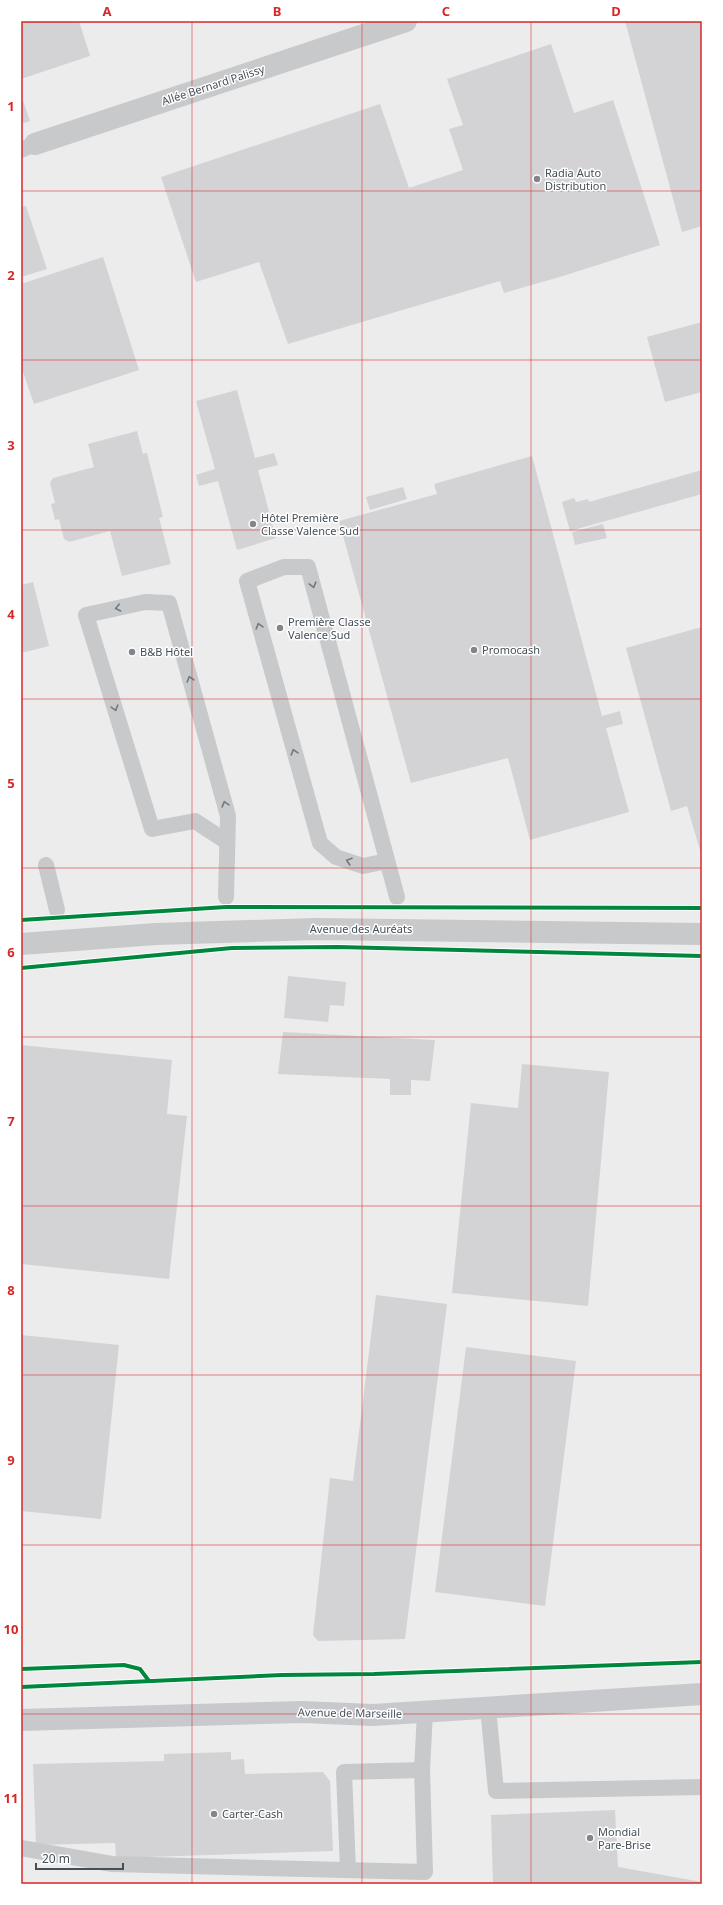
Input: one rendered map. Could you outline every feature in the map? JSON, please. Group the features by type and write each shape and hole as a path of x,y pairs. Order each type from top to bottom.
{"main road":[{"name":"Avenue de Marseille","path":"21,1720 302,1712 373,1715 702,1694"}],"street":[{"name":"Allée Bernard Palissy","path":"28,147 406,21"},
{"name":"Avenue des Auréats","path":"21,944 156,934 301,929 702,934"}],"lane":[{"path":"387,861 363,866 336,857 320,843 247,582 284,567 308,566 397,897"},
{"path":"226,897 228,816 169,603 145,602 86,615 152,829 195,821 227,842"},
{"path":"46,865 57,910"},
{"path":"488,1708 496,1791 702,1787"},
{"path":"21,1848 112,1864 425,1872 422,1770 425,1712"},
{"path":"348,1870 344,1772 422,1770"}],"building":[{"path":"21,21 79,21 90,56 21,79"},
{"path":"625,21 702,21 702,226 682,232"},
{"path":"551,44 574,113 613,100 660,245 504,293 500,281 288,344 259,262 196,282 161,177 380,104 409,188 463,170 449,129 463,125 447,79"},
{"path":"21,95 30,121 21,124"},
{"path":"26,206 47,269 21,277 21,207"},
{"path":"103,257 139,370 34,404 21,366 21,284"},
{"path":"702,322 702,392 665,402 647,337"},
{"path":"237,390 255,458 274,453 278,465 258,470 276,538 237,550 218,481 199,486 196,475 215,469 196,401"},
{"path":"137,431 143,454 147,453 163,517 159,518 171,564 122,576 110,531 69,542 64,539 59,519 55,520 51,504 55,503 50,483 53,478 94,467 88,444"},
{"path":"532,456 602,716 620,711 623,724 606,728 629,812 530,840 508,758 411,783 339,521 437,494 434,484"},
{"path":"702,470 702,494 570,531 562,502 574,498 576,502 588,499 589,502"},
{"path":"403,487 407,499 370,510 366,497"},
{"path":"603,524 607,538 575,545 572,532"},
{"path":"33,582 49,646 21,653 21,585"},
{"path":"702,627 702,857 687,806 671,811 626,648"},
{"path":"288,976 346,982 344,1006 330,1005 328,1022 284,1018"},
{"path":"283,1032 435,1040 430,1081 411,1080 411,1095 390,1095 390,1079 278,1074"},
{"path":"21,1045 172,1060 167,1114 187,1116 169,1279 21,1264"},
{"path":"522,1064 609,1072 588,1306 452,1293 471,1103 518,1108"},
{"path":"376,1295 447,1304 405,1639 318,1641 313,1635 330,1478 353,1481"},
{"path":"21,1335 119,1345 101,1519 21,1511"},
{"path":"466,1347 576,1361 545,1606 435,1592"},
{"path":"231,1752 231,1760 244,1759 245,1774 323,1772 330,1781 333,1851 116,1858 115,1843 36,1845 33,1764 164,1761 164,1754"},
{"path":"615,1810 618,1867 702,1882 702,1884 493,1884 491,1815"}],"cycle path":[{"path":"21,920 226,907 702,908"},
{"path":"21,968 232,948 338,947 702,956"},
{"path":"21,1687 282,1675 374,1674 702,1662"},
{"path":"21,1669 124,1665 140,1669 149,1681"}],"place":[{"name":"Radia Auto Distribution","path":"537,179"},
{"name":"Hôtel Première Classe Valence Sud","path":"253,524"},
{"name":"Première Classe Valence Sud","path":"280,628"},
{"name":"Promocash","path":"474,650"},
{"name":"B&B Hôtel","path":"132,652"},
{"name":"Carter-Cash","path":"214,1814"},
{"name":"Mondial Pare-Brise","path":"590,1838"}]}
